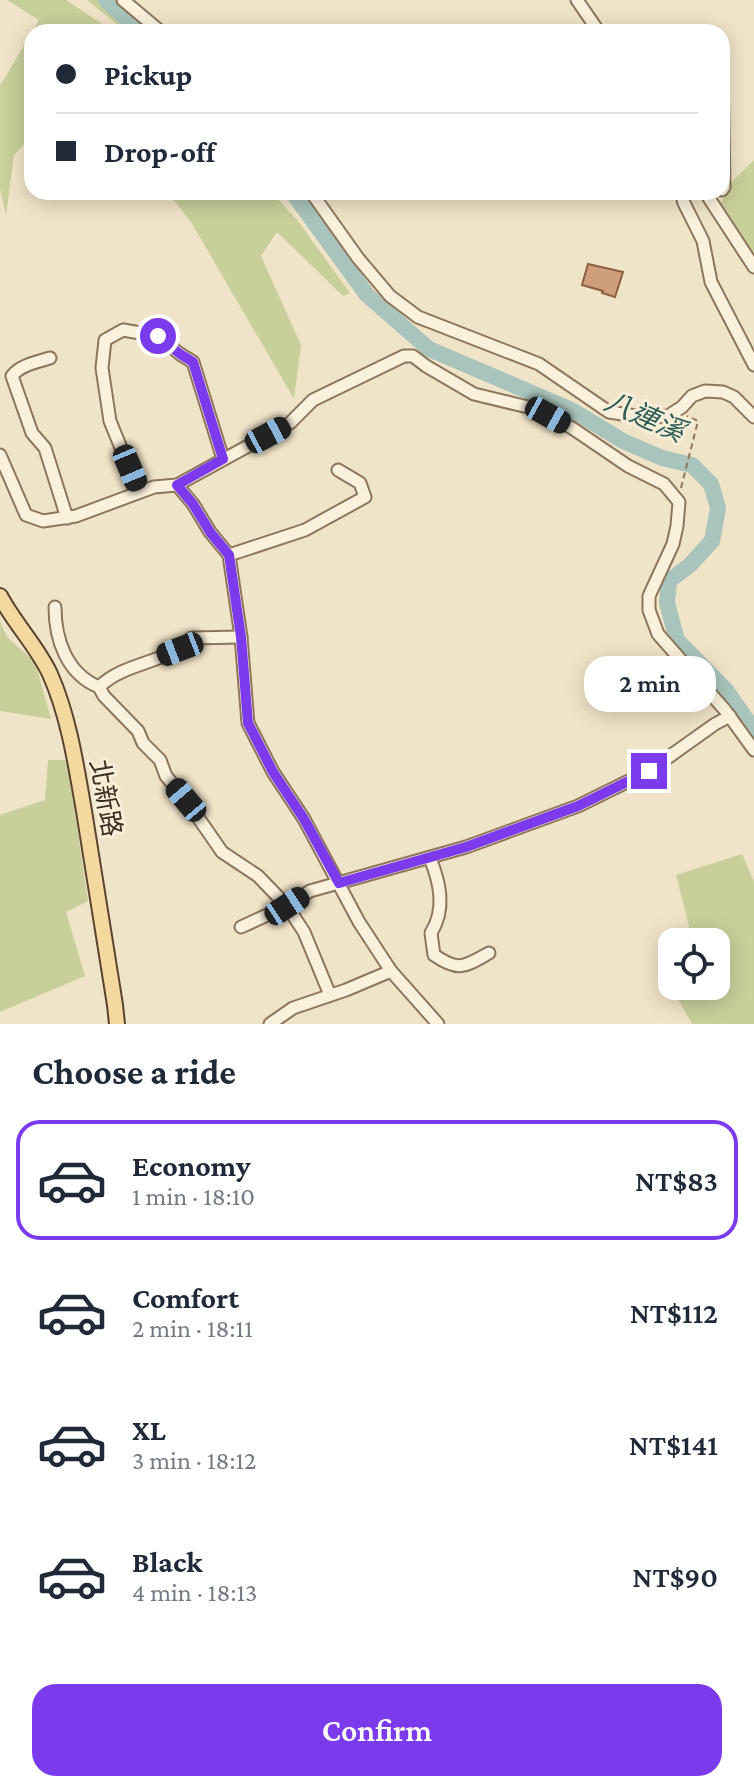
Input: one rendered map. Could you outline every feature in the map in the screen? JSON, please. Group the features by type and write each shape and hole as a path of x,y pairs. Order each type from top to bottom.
{"main road":[{"name":"北新路","path":"0,596 49,671 60,699 85,819 117,1024"}],"street":[{"path":"123,0 152,24"},
{"path":"577,0 594,24"},
{"path":"317,200 390,296 418,317 539,364 609,412 643,417 668,416 692,396 705,391 723,392 734,397 754,417"},
{"path":"683,200 703,241 711,282 754,365"},
{"path":"710,200 754,267"},
{"path":"713,204 716,200"},
{"path":"139,492 110,421 102,368 105,340 123,330 158,336 193,362 223,459"},
{"path":"0,455 26,515 43,521 76,516 154,487 177,485 290,423 313,400 404,356 413,356 474,394 548,415 628,466 664,484 679,502 677,526 673,544 649,596 649,610 658,634 730,716 754,750"},
{"path":"50,358 30,364 12,376 32,433 45,448 67,518"},
{"path":"229,555 305,530 365,497 360,483 338,470"},
{"path":"177,485 229,555 241,637 248,723 359,922 391,971 438,1024"},
{"path":"55,607 60,641 69,664 86,682 99,687 138,731 143,743 160,760 166,776 222,852 258,876 287,906 304,932 330,995"},
{"path":"99,687 109,677 180,649 188,639 241,637"},
{"path":"241,927 287,906 310,891 466,847 578,806 649,771 730,716"},
{"path":"430,858 438,876 441,906 431,933 434,955 457,967 489,953"},
{"path":"270,1024 293,1008 391,971"}],"path":[{"path":"683,475 698,421"}],"green space":[{"path":"7,0 66,0 102,24 37,24 39,20"},
{"path":"87,0 115,0 136,19 131,24 117,24"},
{"path":"24,45 24,144 14,155 6,215 0,189 0,86"},
{"path":"754,160 754,255 721,203 722,200 730,200 730,184"},
{"path":"173,200 278,200 298,221 350,293 343,296 277,232 261,256 301,345 294,399 191,222"},
{"path":"0,621 7,637 35,662 51,719 0,711"},
{"path":"48,760 67,760 88,901 66,912 85,976 0,1012 0,815 45,800"},
{"path":"742,854 754,881 754,1024 692,1024 678,1000 730,1000 730,928 688,928 676,875"}],"building":[{"path":"588,264 623,272 615,297 582,285"}],"waterway":[{"name":"八連溪","path":"106,0 132,24"},
{"name":"八連溪","path":"298,200 367,295 429,349 572,410 623,441 662,458 692,465 711,484 718,508 712,541 690,565 669,581 667,603 677,640 726,690 754,730"}],"route":[{"path":"158,336 193,362 223,459 177,485 229,555 241,637 248,723 273,772 304,819 339,883 466,847 578,806 649,771"}]}
